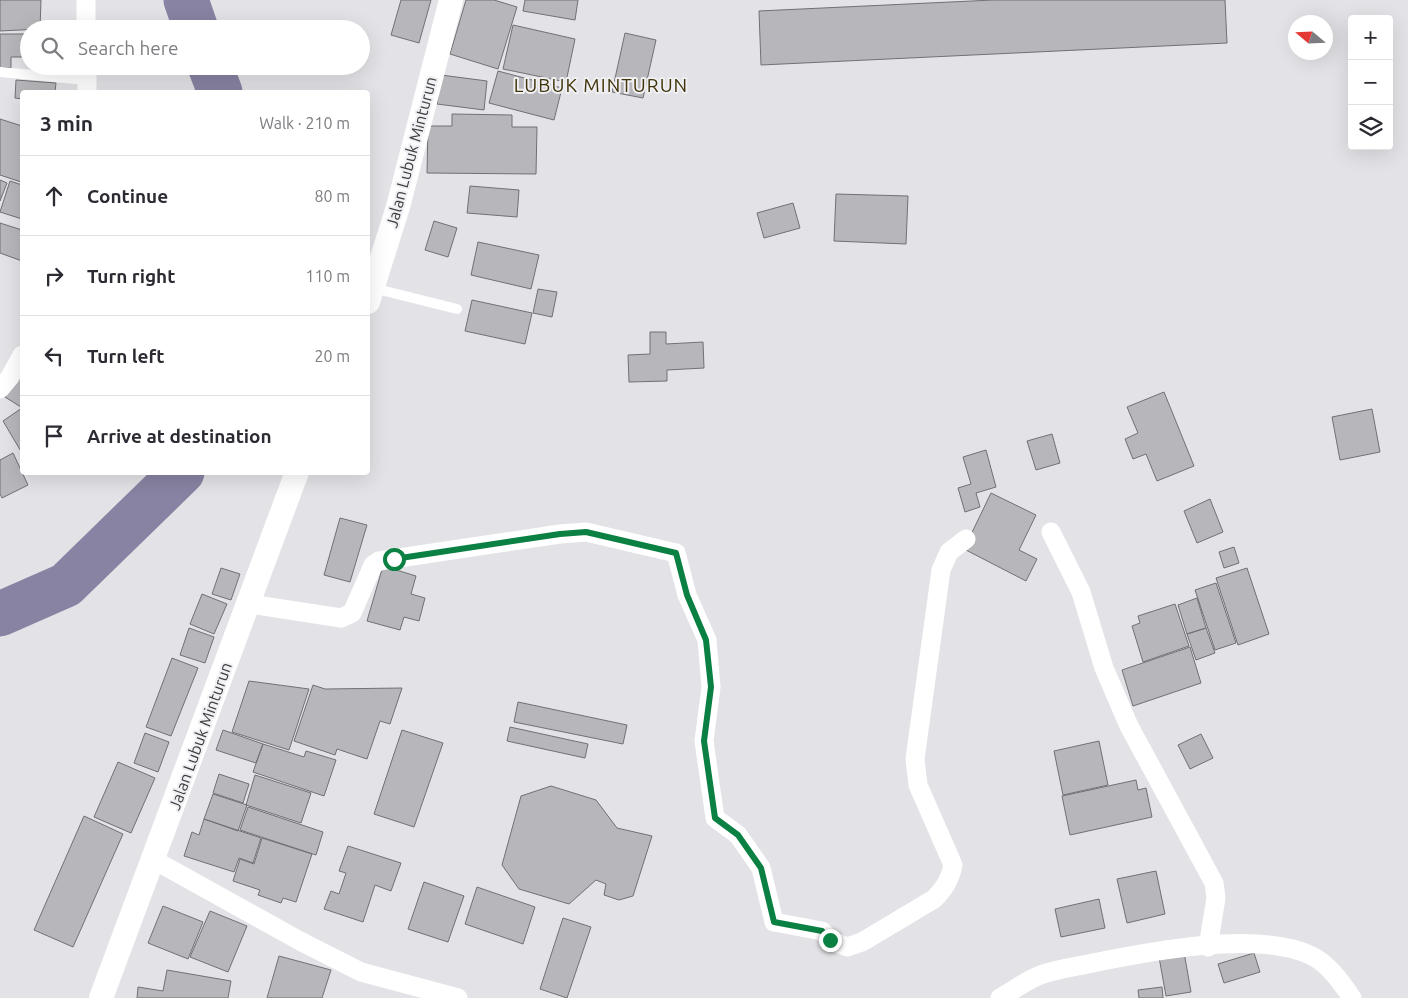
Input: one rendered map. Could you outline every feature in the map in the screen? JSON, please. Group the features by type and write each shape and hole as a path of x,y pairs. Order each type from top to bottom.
{"street":[{"path":"86,0 86,20"},
{"name":"Jalan Lubuk Minturun","path":"370,295 398,207 451,0"},
{"path":"0,389 10,377 20,359"},
{"name":"Jalan Lubuk Minturun","path":"101,998 250,604 279,516 296,475"},
{"path":"250,604 341,618 347,617 352,613 373,565 379,561 560,534 586,532 676,553 687,595 706,640 711,687 704,741 715,818 738,835 761,868 774,922 822,931 830,940 847,947 862,942 934,899 944,890 950,877 953,865 918,785 915,759 941,570 949,552 966,539"},
{"path":"1051,532 1081,592 1104,668 1129,726 1214,883 1216,898 1208,947"},
{"path":"154,860 300,941 361,972 458,998"},
{"path":"1000,998 1043,974 1163,950 1251,944 1289,946 1312,956 1327,966 1352,998"}],"lane":[{"path":"0,72 20,74"},
{"path":"33,75 87,80"},
{"path":"370,295 457,309"}],"building":[{"path":"0,0 41,0 40,20 20,20 20,30 0,31"},
{"path":"401,0 431,0 419,43 391,35"},
{"path":"466,0 494,0 517,7 498,69 450,54"},
{"path":"525,0 578,0 575,20 523,11"},
{"path":"993,0 1225,0 1227,43 761,65 759,11"},
{"path":"513,25 575,39 566,82 503,69"},
{"path":"625,33 656,40 643,98 612,92"},
{"path":"0,34 20,34 20,57 11,57 11,68 0,68"},
{"path":"498,71 562,88 554,120 489,103"},
{"path":"441,75 487,81 484,110 437,104"},
{"path":"16,80 56,83 55,90 20,90 20,99 15,98"},
{"path":"452,114 512,115 512,127 537,127 536,174 427,173 428,126 452,126"},
{"path":"0,119 20,125 20,182 0,175"},
{"path":"0,180 7,183 0,201"},
{"path":"10,181 20,184 20,218 0,212"},
{"path":"470,186 519,190 517,217 467,213"},
{"path":"836,194 908,196 906,244 834,241"},
{"path":"793,203 800,228 764,238 757,213"},
{"path":"434,221 457,228 448,257 425,250"},
{"path":"0,223 20,229 20,260 0,253"},
{"path":"478,242 539,255 531,289 471,275"},
{"path":"538,289 557,292 552,317 533,313"},
{"path":"472,300 532,313 525,344 465,331"},
{"path":"650,332 666,332 666,344 703,342 704,368 667,370 667,381 629,382 628,355 650,354"},
{"path":"20,371 20,406 5,397"},
{"path":"1164,392 1194,466 1157,481 1146,454 1133,459 1125,439 1138,433 1127,407"},
{"path":"20,409 20,450 3,421"},
{"path":"1372,409 1380,452 1340,460 1332,417"},
{"path":"1052,434 1060,463 1036,470 1027,441"},
{"path":"986,450 996,487 976,493 980,507 965,512 958,488 971,484 963,457"},
{"path":"13,453 20,468 20,475 23,475 28,485 2,498 0,494 0,460"},
{"path":"991,493 1036,515 1019,550 1037,559 1026,581 964,549"},
{"path":"1210,499 1223,532 1197,543 1184,511"},
{"path":"340,518 367,525 350,582 324,575"},
{"path":"1234,547 1239,563 1224,568 1219,552"},
{"path":"383,566 416,576 411,594 425,598 419,621 404,617 400,630 367,621"},
{"path":"221,568 240,574 231,600 212,594"},
{"path":"1247,568 1269,634 1238,645 1216,578"},
{"path":"1216,583 1236,643 1215,650 1195,590"},
{"path":"202,594 227,604 214,634 190,624"},
{"path":"1197,598 1206,628 1187,634 1178,605"},
{"path":"1175,604 1189,646 1143,662 1132,626 1140,623 1138,616"},
{"path":"189,628 214,637 205,663 180,655"},
{"path":"1206,628 1215,653 1196,660 1187,634"},
{"path":"1190,647 1201,683 1133,706 1122,670"},
{"path":"172,658 198,668 171,736 146,727"},
{"path":"249,681 309,689 289,750 232,732"},
{"path":"313,685 325,689 402,688 390,724 380,721 367,759 337,749 335,755 294,741"},
{"path":"518,702 627,725 623,744 514,722"},
{"path":"510,727 588,744 585,758 507,741"},
{"path":"223,730 263,744 256,763 216,750"},
{"path":"402,730 443,743 414,827 374,814"},
{"path":"145,733 169,742 158,772 134,763"},
{"path":"1201,734 1213,758 1190,769 1178,745"},
{"path":"1099,741 1108,785 1063,795 1054,751"},
{"path":"263,744 304,757 306,751 336,760 324,796 253,772"},
{"path":"118,762 155,778 131,833 94,817"},
{"path":"219,774 249,784 243,803 213,793"},
{"path":"255,775 311,793 301,823 246,805"},
{"path":"1136,780 1138,790 1146,788 1152,817 1070,835 1062,796"},
{"path":"551,786 596,800 617,828 652,836 633,896 619,900 604,895 606,884 596,880 569,904 519,889 502,865 521,796"},
{"path":"213,794 247,805 238,831 204,819"},
{"path":"248,807 323,832 316,855 240,830"},
{"path":"84,816 123,834 73,947 34,930"},
{"path":"204,819 261,838 253,863 239,858 234,872 184,856 192,832 199,835"},
{"path":"262,838 312,854 296,902 283,898 281,903 258,895 260,890 233,881 240,859 254,864"},
{"path":"348,846 401,863 391,891 375,885 363,922 324,909 331,891 339,894 346,873 339,871"},
{"path":"1156,871 1165,914 1127,923 1117,879"},
{"path":"424,882 464,896 448,942 408,929"},
{"path":"477,887 535,907 523,944 465,924"},
{"path":"1099,899 1105,928 1061,937 1055,909"},
{"path":"163,906 203,922 188,959 148,943"},
{"path":"210,911 247,926 228,972 190,957"},
{"path":"563,918 591,927 567,998 540,989"},
{"path":"1184,952 1191,992 1166,996 1159,957"},
{"path":"1254,953 1260,972 1224,983 1218,964"},
{"path":"279,956 331,970 322,998 267,998"},
{"path":"167,970 231,981 228,998 137,998 138,987 163,991"},
{"path":"1162,987 1163,998 1139,998 1138,990"}],"waterway":[{"path":"186,0 193,20"},
{"path":"213,75 219,90"},
{"path":"0,614 66,585 179,475"}],"district":[{"name":"LUBUK MINTURUN","path":"601,85"}],"route":[{"path":"394,559 560,534 586,532 676,553 687,595 706,640 711,687 704,741 708,783 715,818 738,835 761,868 774,922 822,931 830,940"}]}
